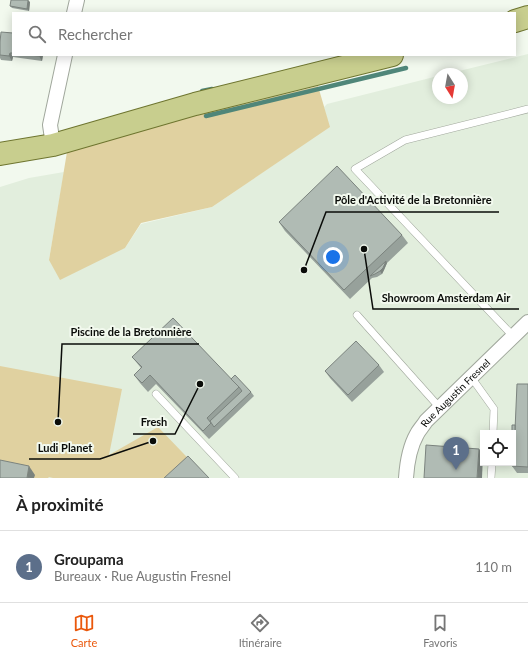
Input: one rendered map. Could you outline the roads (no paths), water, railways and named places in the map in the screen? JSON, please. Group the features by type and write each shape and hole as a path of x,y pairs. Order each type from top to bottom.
{"main road":[{"path":"516,21 528,17"},
{"path":"516,32 528,29"},
{"path":"0,154 52,138 388,56"},
{"path":"0,145 52,138"}],"street":[{"path":"74,12 76,0"},
{"path":"52,138 50,125 66,56"},
{"name":"Rue Augustin Fresnel","path":"406,478 407,461 412,444 417,433 426,421 528,322"}],"lane":[{"path":"513,336 355,169 405,140 528,109"},
{"path":"357,315 440,408"},
{"path":"471,378 494,409 493,430"},
{"path":"156,394 235,478"},
{"path":"491,478 492,466"}],"waterway":[{"path":"206,116 406,68"},
{"path":"202,91 212,89"}],"place":[{"name":"Showroom Amsterdam Air","path":"364,249"},
{"name":"Pôle d'Activité de la Bretonnière","path":"304,270"},
{"name":"Fresh","path":"200,384"},
{"name":"Piscine de la Bretonnière","path":"58,422"},
{"name":"Ludi Planet","path":"153,441"},
{"name":"Groupama","path":"456,470"}]}
